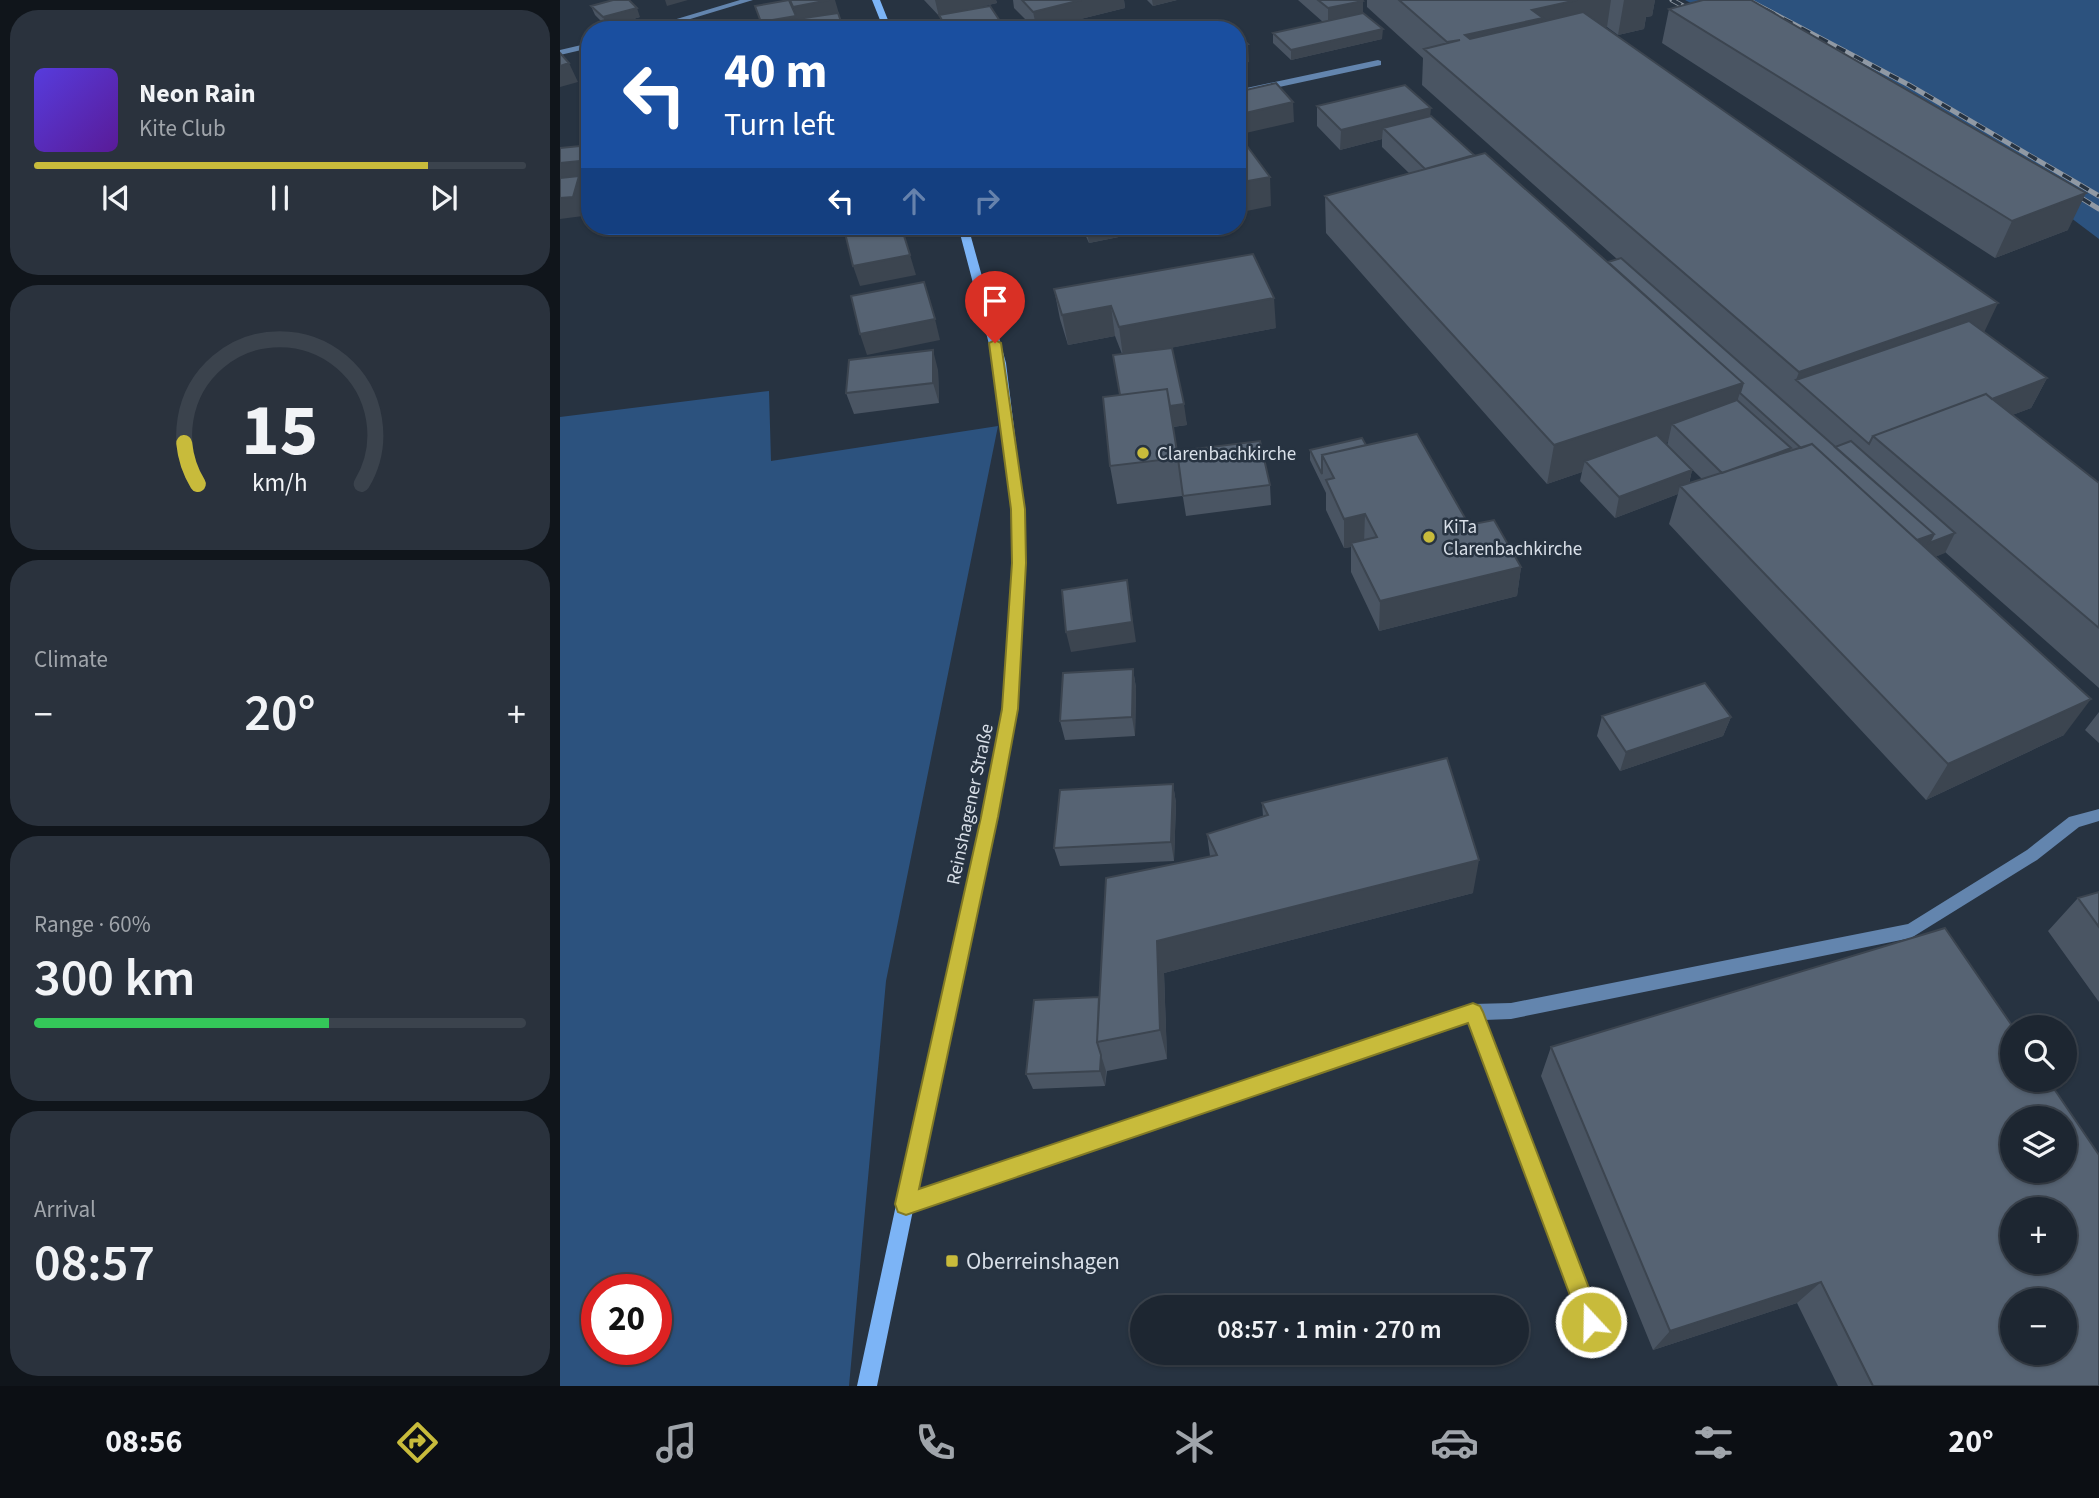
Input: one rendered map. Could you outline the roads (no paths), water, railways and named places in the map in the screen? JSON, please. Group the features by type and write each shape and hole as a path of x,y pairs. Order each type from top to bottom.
{"main road":[{"path":"876,0 884,21"},
{"name":"Reinshagener Straße","path":"867,1386 1010,709 1019,563 1018,509 1000,363 965,235"}],"street":[{"path":"676,21 749,0"},
{"path":"560,53 581,47"},
{"path":"1246,91 1378,63"},
{"path":"906,1204 1473,1012 1511,1011 1911,931 2032,855 2074,822 2099,815"},
{"path":"1473,1012 1601,1348"}],"railway":[{"path":"1672,0 1700,15"},
{"path":"1748,0 1909,85 2099,196"},
{"path":"2065,188 2099,209"}],"place":[{"name":"Clarenbachkirche","path":"1143,453"},
{"name":"KiTa Clarenbachkirche","path":"1429,537"},
{"name":"Oberreinshagen","path":"952,1261"}]}
